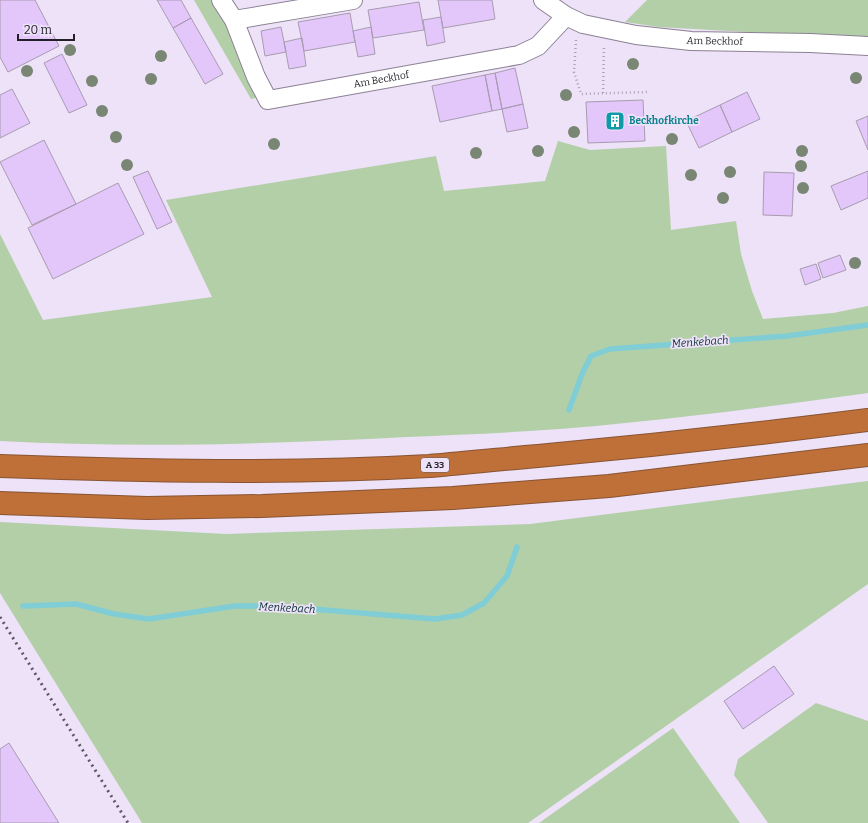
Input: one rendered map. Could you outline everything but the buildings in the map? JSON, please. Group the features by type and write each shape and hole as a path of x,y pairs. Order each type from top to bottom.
{"highway":[{"name":"A 33","path":"0,466 150,471 275,471 428,466 634,447 868,420"},
{"path":"6,503 147,508 262,506 454,498 609,486 868,455"}],"street":[{"name":"Am Beckhof","path":"221,0 234,20 256,77 268,100 519,55 538,46 566,16"},
{"path":"234,20 353,0"},
{"name":"Am Beckhof","path":"543,0 566,16 583,24 636,35 691,41 810,43 868,46"}],"path":[{"path":"583,24 576,38 574,72 581,94 647,92"},
{"path":"603,93 605,29"}],"green space":[{"path":"194,0 214,0 221,7 259,97 251,99"},
{"path":"647,0 868,0 868,39 659,27 625,22"},
{"path":"558,141 590,150 666,146 671,230 736,221 741,254 752,291 763,319 833,313 868,306 868,393 655,420 516,432 305,442 152,445 0,441 0,234 43,320 212,297 166,200 436,156 444,191 545,181"},
{"path":"868,481 868,584 528,823 142,823 0,593 0,522 226,534 530,524"},
{"path":"816,703 868,721 868,823 768,823 734,775 738,759"},
{"path":"673,728 740,823 539,823"}],"waterway":[{"name":"Menkebach","path":"569,410 582,374 591,356 610,349 787,336 868,325"},
{"name":"Menkebach","path":"23,606 76,604 114,614 149,619 235,606 275,606 435,619 462,615 484,603 507,576 517,547"}],"railway":[{"path":"0,617 128,823"}],"place":[{"name":"Beckhofkirche","path":"615,121"}]}
